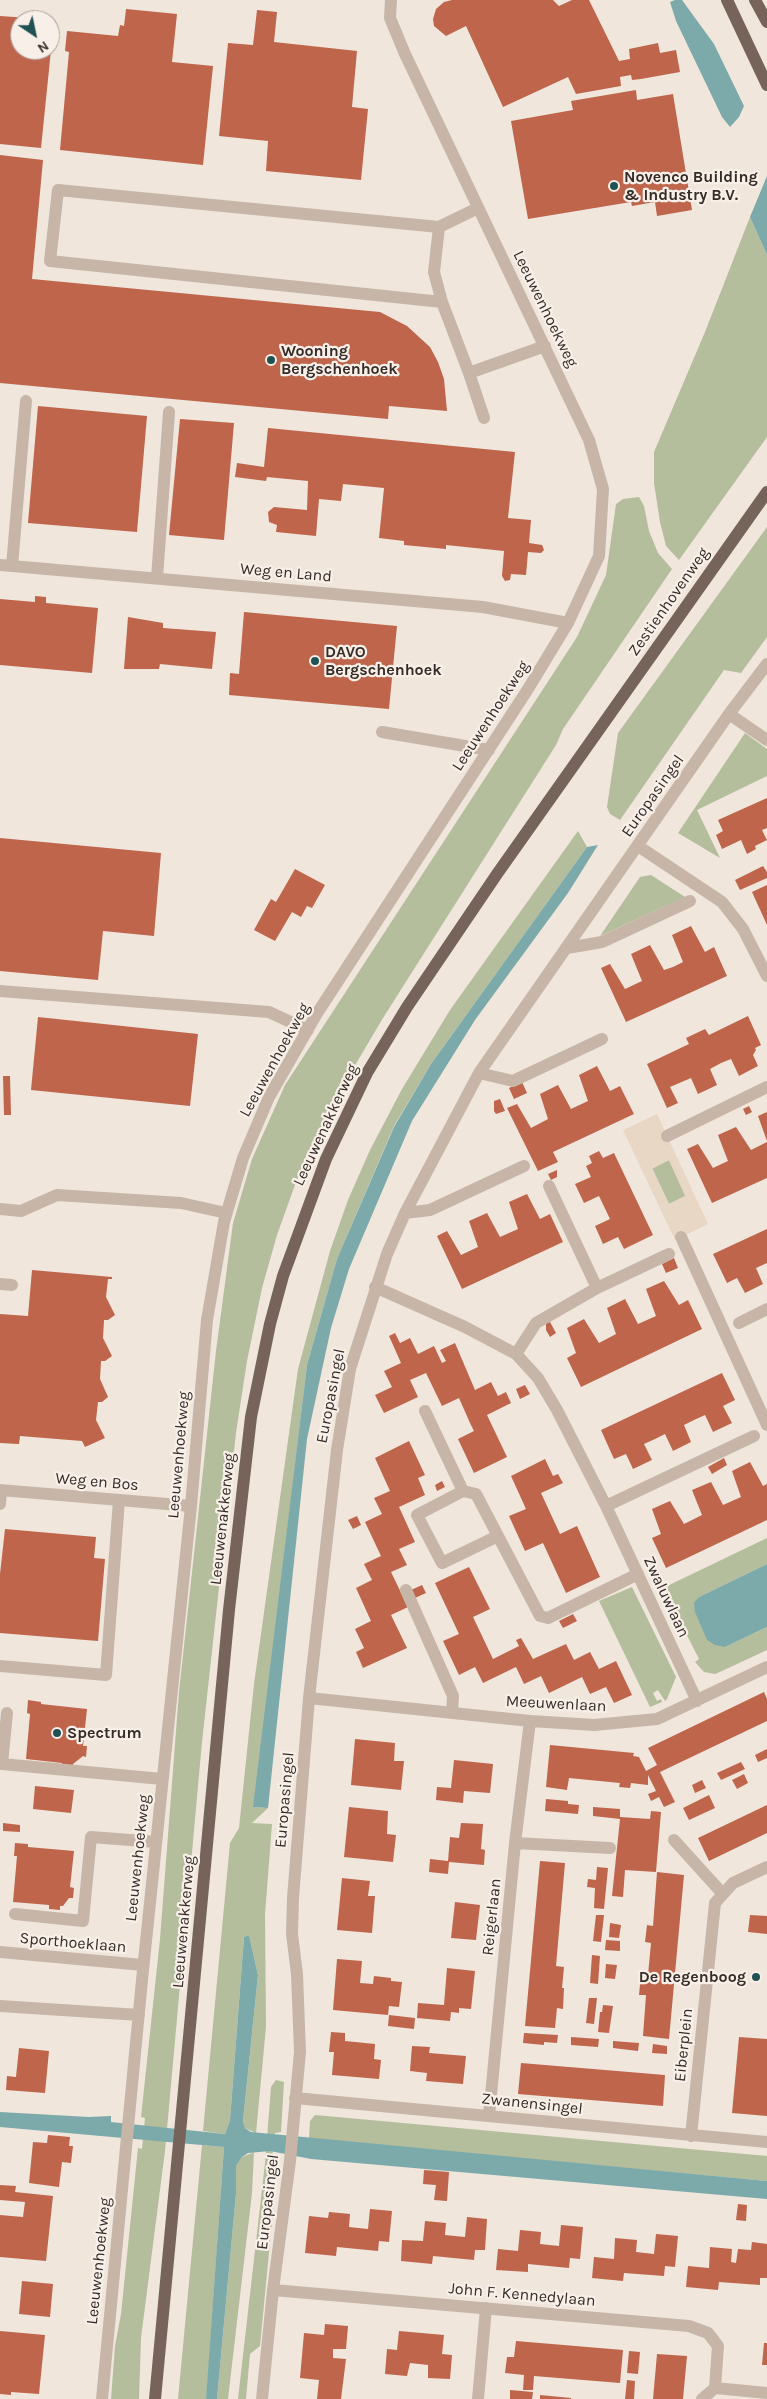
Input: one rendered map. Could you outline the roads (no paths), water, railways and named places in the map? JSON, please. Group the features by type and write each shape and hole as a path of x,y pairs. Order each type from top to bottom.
{"main road":[{"path":"727,0 767,85"},
{"path":"754,0 767,22"},
{"path":"765,0 767,10"},
{"name":"Zestienhovenweg","path":"598,731 767,492"},
{"name":"Leeuwenakkerweg","path":"155,2399 227,1629 251,1417 270,1324 283,1276 326,1159 367,1073 407,1007 598,731"}],"street":[{"name":"Leeuwenhoekweg","path":"102,2399 130,2119 143,1965 191,1506 207,1320 226,1213 243,1158 269,1097 308,1030 568,624 599,556 603,489 589,440 405,54 390,18 392,0"},
{"path":"442,302 50,261 58,190 438,227 478,208"},
{"path":"438,227 434,272 442,302 484,418"},
{"path":"469,373 545,346"},
{"path":"6,565 26,401"},
{"path":"157,578 169,412"},
{"name":"Weg en Land","path":"6,565 484,607 568,624"},
{"name":"Europasingel","path":"262,2399 273,2290 290,2162 300,2035 297,1974 292,1934 293,1898 309,1698 337,1450 350,1369 375,1287 405,1213 479,1073 568,948 729,714 767,664"},
{"path":"729,714 767,740"},
{"path":"382,732 489,750"},
{"path":"638,846 722,902 743,929 767,976"},
{"path":"568,948 602,942 690,901"},
{"path":"0,991 269,1012 308,1030"},
{"path":"479,1073 513,1081 602,1039"},
{"path":"667,1136 767,1087"},
{"path":"405,1213 430,1210 524,1166"},
{"path":"549,1186 597,1288"},
{"path":"0,1209 21,1211 57,1195 181,1203 226,1213"},
{"path":"681,1237 767,1425"},
{"path":"516,1354 536,1323 597,1288 669,1254"},
{"name":"Zwaluwlaan","path":"375,1287 465,1327 516,1354 538,1378 557,1410 606,1506 697,1701"},
{"path":"739,1323 767,1309"},
{"path":"425,1411 463,1491"},
{"path":"606,1506 754,1436"},
{"path":"0,1504 1,1490"},
{"name":"Weg en Bos","path":"1,1490 191,1506"},
{"path":"498,1536 442,1563 417,1515 463,1491 476,1494 540,1616 548,1618 638,1574"},
{"path":"0,1666 106,1675 119,1500"},
{"path":"406,1590 453,1696 452,1712"},
{"name":"Meeuwenlaan","path":"309,1698 452,1712 530,1722 594,1725 657,1720 767,1667"},
{"path":"7,1713 2,1764 162,1779"},
{"name":"Reigerlaan","path":"488,2116 515,1843 530,1722"},
{"path":"16,1914 83,1921 91,1837 156,1842"},
{"path":"674,1840 722,1894 733,1883 767,1867"},
{"path":"515,1843 610,1848"},
{"name":"Eiberplein","path":"691,2136 715,1902 722,1894"},
{"name":"Sporthoeklaan","path":"0,1952 143,1965"},
{"path":"0,2006 139,2015"},
{"name":"Zwanensingel","path":"295,2098 767,2142"},
{"name":"John F. Kennedylaan","path":"273,2290 689,2326 708,2333 718,2346 715,2388"},
{"path":"478,2399 486,2308"},
{"path":"702,2399 715,2388 767,2393"}],"water":[{"path":"682,0 714,44 744,106 739,117 730,127 722,117 676,21 670,2"},
{"path":"767,176 767,255 750,217"},
{"path":"598,845 568,893 475,1020 412,1121 349,1269 331,1328 307,1439 268,1808 253,1807 307,1365 337,1259 394,1127 431,1064 587,847"},
{"path":"767,1564 767,1627 725,1647 715,1645 707,1640 695,1612 694,1603 699,1597"},
{"path":"249,1935 258,1975 243,2121 245,2128 251,2132 767,2181 767,2199 311,2159 270,2151 248,2153 242,2157 236,2166 236,2194 217,2399 206,2399 224,2147 0,2127 0,2112 89,2117 111,2116 111,2122 225,2134 230,2120 244,1937"}],"place":[{"name":"Novenco Building & Industry B.V.","path":"614,186"},
{"name":"Wooning Bergschenhoek","path":"271,360"},
{"name":"DAVO Bergschenhoek","path":"315,661"},
{"name":"Spectrum","path":"57,1733"},
{"name":"De Regenboog","path":"756,1977"}]}
